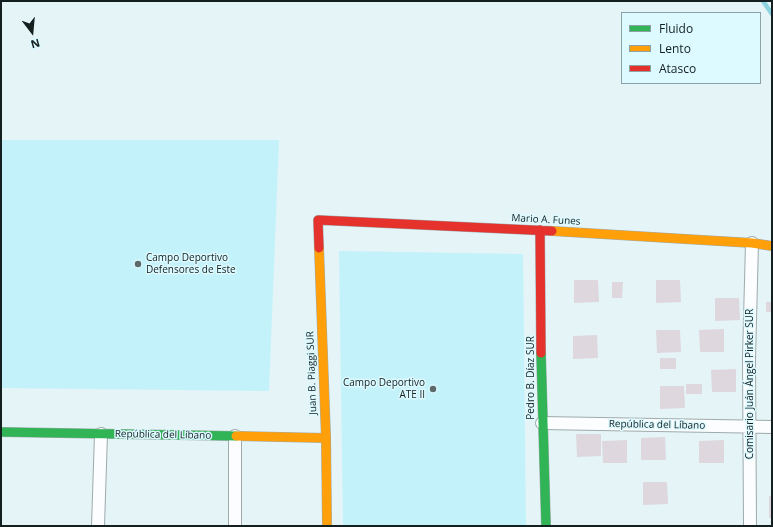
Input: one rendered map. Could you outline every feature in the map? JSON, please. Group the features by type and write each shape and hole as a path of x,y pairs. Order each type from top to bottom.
{"street":[{"name":"Mario A. Funes","path":"318,220 540,230 752,243 772,246"},
{"name":"Juan B. Piaggi SUR","path":"318,220 326,438 327,526"},
{"name":"Pedro B. Díaz SUR","path":"540,230 542,423 546,526"},
{"name":"Comisario Juán Ángel Pirker SUR","path":"750,526 751,427 749,358 752,243"},
{"name":"República del Líbano","path":"542,423 772,427"},
{"name":"República del Líbano","path":"1,432 326,438"},
{"path":"98,526 101,434"},
{"path":"235,526 236,436"}],"shaded area":[{"name":"Campo Deportivo Defensores de Este","path":"1,140 279,140 269,391 1,388"},
{"name":"Campo Deportivo ATE II","path":"339,251 523,254 526,526 343,526"}],"building":[{"path":"574,280 598,280 599,302 574,303"},
{"path":"656,280 680,280 681,302 656,303"},
{"path":"612,282 623,282 622,298 612,298"},
{"path":"715,298 739,298 740,320 715,321"},
{"path":"766,302 772,302 772,312 766,312"},
{"path":"724,329 724,352 700,352 699,330"},
{"path":"656,330 680,330 681,352 657,353"},
{"path":"597,335 598,358 573,359 573,336"},
{"path":"660,358 676,358 676,369 660,369"},
{"path":"736,369 736,392 712,392 711,370"},
{"path":"686,384 702,384 702,394 686,394"},
{"path":"660,386 684,386 685,408 660,409"},
{"path":"576,434 601,434 601,456 577,457"},
{"path":"665,437 666,460 641,460 641,438"},
{"path":"627,440 627,463 603,463 602,441"},
{"path":"724,440 724,463 699,463 699,441"},
{"path":"643,482 667,482 668,504 643,505"},
{"path":"769,496 772,496 772,518 769,518"}],"waterway":[{"path":"763,1 772,14"}],"traffic: fast":[{"path":"541,353 546,526"},
{"path":"1,432 236,436"}],"traffic: slow":[{"path":"552,231 752,243 772,246"},
{"path":"319,248 326,438 327,526"},
{"path":"236,436 326,438"}],"traffic: jam":[{"path":"319,248 318,220 552,231"},
{"path":"540,230 541,353"}],"place":[{"name":"Campo Deportivo Defensores de Este","path":"138,264"},
{"name":"Campo Deportivo ATE II","path":"433,389"}]}
